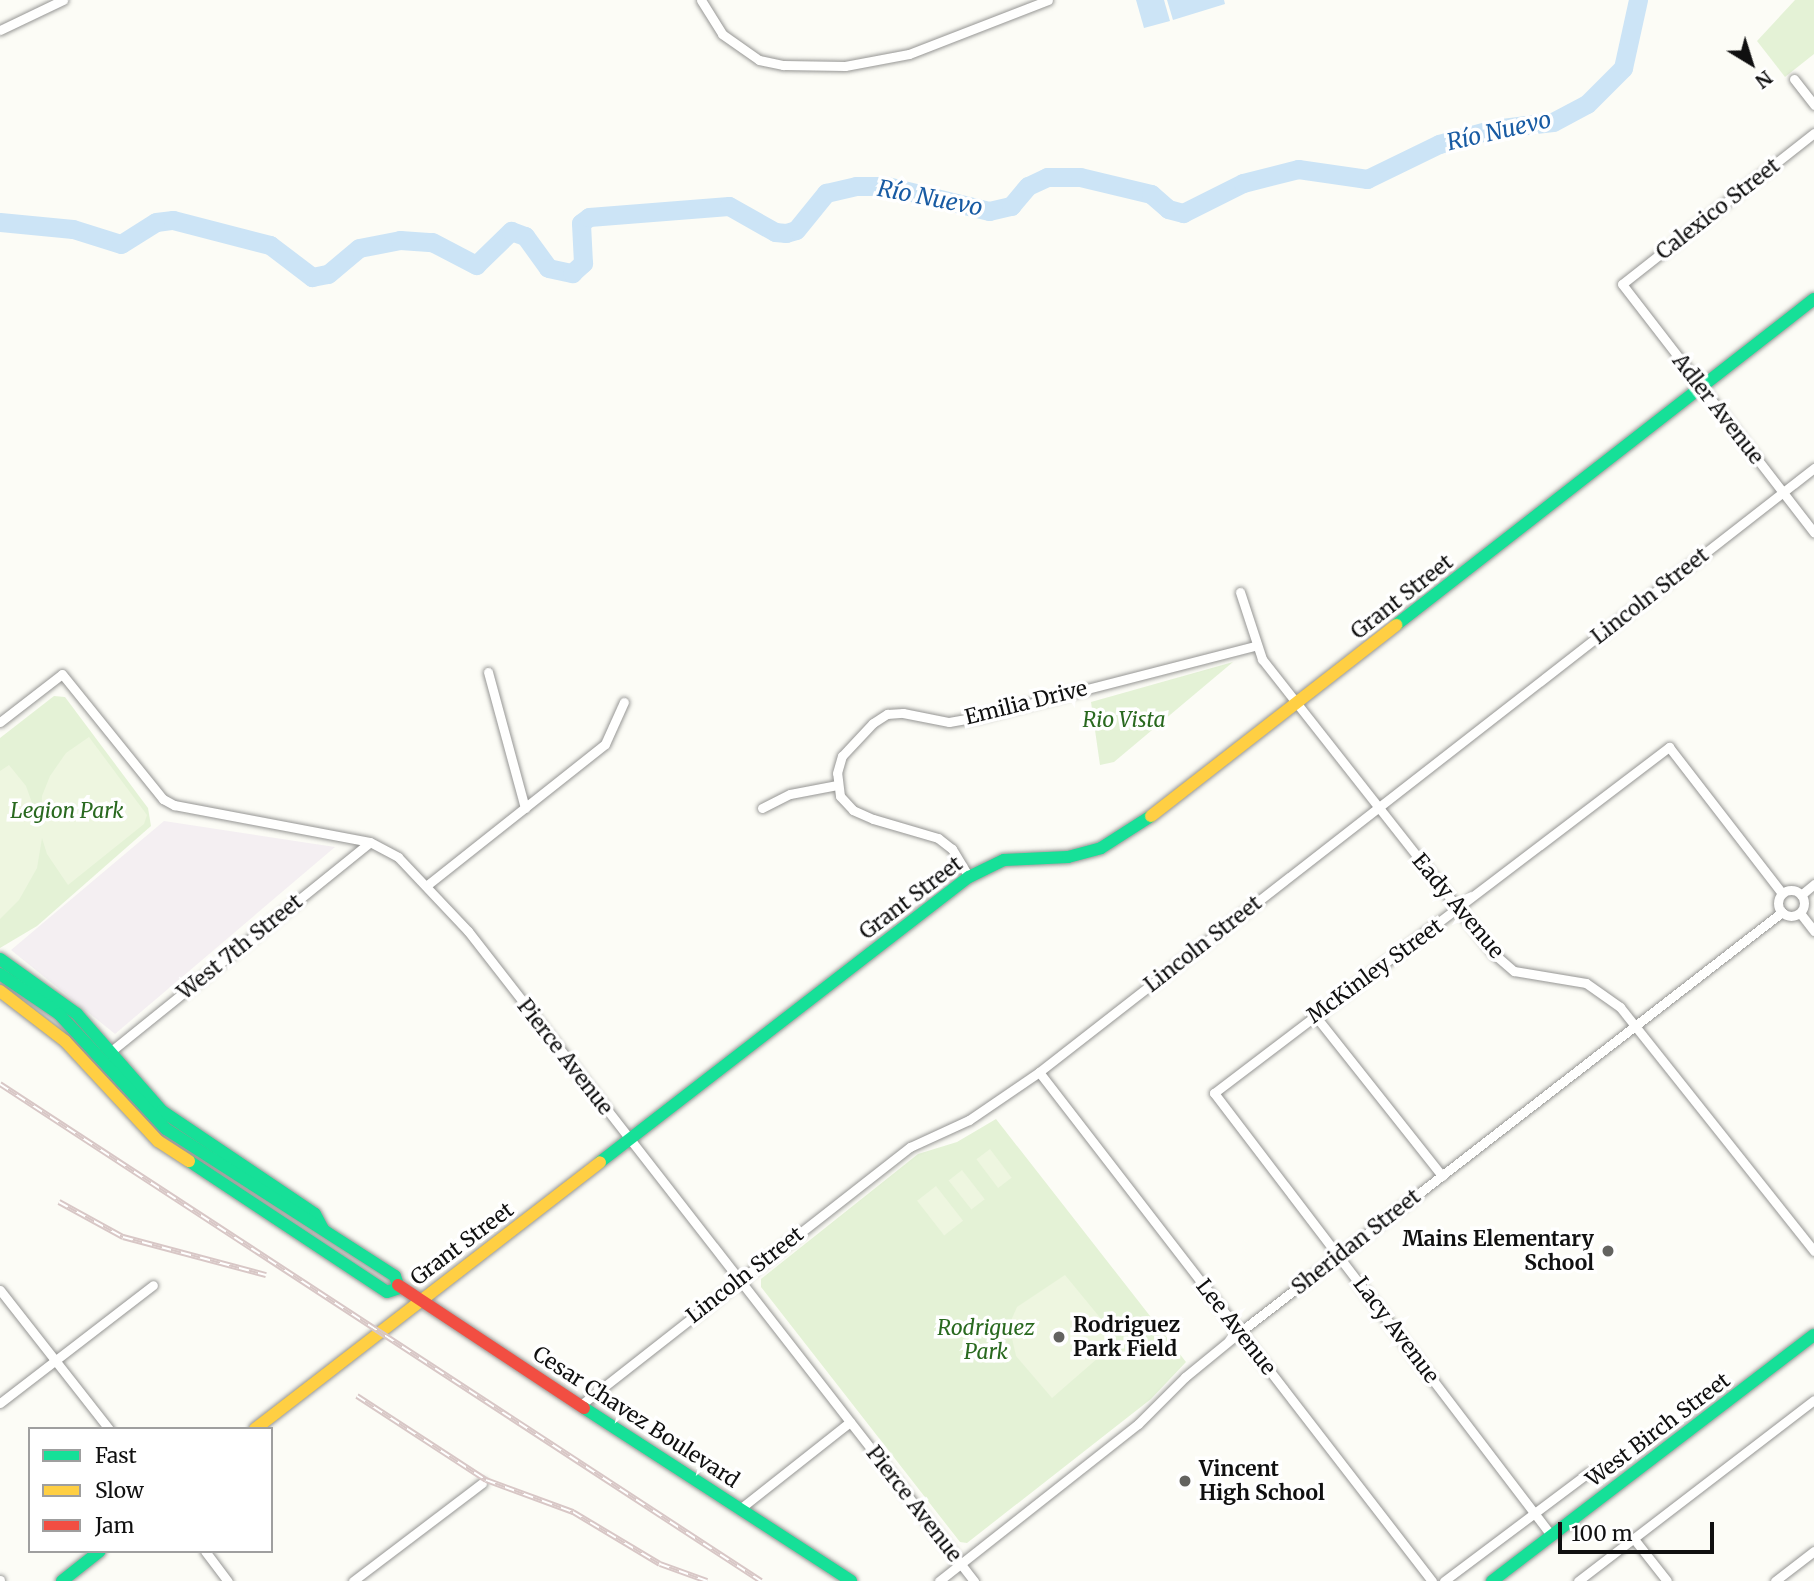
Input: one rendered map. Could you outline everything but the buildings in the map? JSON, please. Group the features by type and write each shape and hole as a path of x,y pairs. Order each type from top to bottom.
{"main road":[{"name":"Grant Street","path":"258,1427 969,877 1004,860 1068,857 1101,848 1134,830 1814,299"},
{"path":"0,959 78,1014 162,1111 315,1214 323,1230"},
{"name":"Cesar Chavez Boulevard","path":"0,974 59,1014 166,1129 395,1276 399,1288 582,1404 851,1581"},
{"name":"Cesar Chavez Boulevard","path":"0,991 65,1041 169,1149 387,1292 399,1288"},
{"name":"West Birch Street","path":"1492,1581 1814,1335"},
{"path":"62,1581 97,1553"}],"street":[{"path":"0,30 63,0"},
{"path":"701,0 722,34 759,60 833,66 909,54 1048,0"},
{"path":"1794,79 1814,105"},
{"name":"Calexico Street","path":"1622,284 1814,133"},
{"name":"Adler Avenue","path":"1622,284 1814,532"},
{"name":"Lincoln Street","path":"582,1404 910,1147 969,1120 1039,1072 1814,468"},
{"name":"Eady Avenue","path":"1240,592 1255,646 1296,703 1458,911 1514,971 1586,984 1620,1007 1814,1251"},
{"name":"Emilia Drive","path":"837,785 842,757 853,740 887,715 949,722 978,717 1255,646"},
{"path":"488,672 525,808"},
{"name":"Pierce Avenue","path":"0,722 62,674 163,799 174,805 370,842 398,857 468,931 974,1581"},
{"path":"426,886 605,744 624,702"},
{"name":"McKinley Street","path":"1214,1093 1313,1013 1458,911 1669,747 1782,893"},
{"path":"762,808 790,794 837,785 841,796 853,810 938,838 952,849 969,877"},
{"name":"West 7th Street","path":"110,1052 370,842"},
{"path":"1801,894 1814,884"},
{"path":"1801,894 1792,890 1782,893 1778,902 1782,912 1800,913 1814,931"},
{"path":"1800,913 1804,905 1801,894"},
{"name":"Sheridan Street","path":"939,1581 1139,1424 1185,1377 1240,1332 1782,912"},
{"path":"1313,1013 1442,1176"},
{"name":"Lee Avenue","path":"1039,1072 1432,1581"},
{"name":"Lacy Avenue","path":"1214,1093 1551,1535"},
{"path":"0,1404 153,1285"},
{"path":"0,1290 107,1427"},
{"path":"1578,1581 1814,1400"},
{"path":"741,1508 850,1422"},
{"path":"1444,1581 1589,1472"},
{"path":"353,1581 482,1483"},
{"path":"1634,1539 1667,1581"},
{"path":"1775,1581 1814,1551"},
{"path":"207,1553 228,1581"}],"shaded area":[{"path":"164,821 335,847 115,1034 11,950"}],"green space":[{"path":"1795,0 1814,0 1814,54 1785,77 1757,41"},
{"name":"Rio Vista","path":"1233,662 1114,762 1100,765 1091,702"},
{"name":"Legion Park","path":"54,696 65,697 148,808 151,826 37,926 0,948 0,738"},
{"path":"89,737 147,815 144,824 68,885 47,854 42,838 37,868 19,900 0,919 0,771 9,765 26,786 41,828 42,796 50,776 66,753"},
{"name":"Rodriguez Park","path":"996,1119 1186,1362 1151,1399 967,1543 960,1542 761,1287 761,1279 918,1154 957,1142"},
{"path":"990,1149 1012,1178 998,1188 976,1159"},
{"path":"962,1170 985,1199 971,1210 949,1180"},
{"path":"936,1186 963,1221 944,1235 917,1201"},
{"name":"Rodriguez Park Field","path":"1065,1275 1111,1331 1106,1351 1052,1398 1016,1356 1009,1325 1017,1307"}],"water":[{"path":"1136,0 1164,0 1170,21 1144,28"},
{"path":"1167,0 1224,0 1225,4 1173,20"}],"waterway":[{"name":"Río Nuevo","path":"0,222 73,229 121,244 156,222 173,220 270,245 312,277 328,274 359,248 400,240 432,242 476,265 511,231 525,236 548,268 572,273 583,263 581,223 589,217 729,206 775,232 786,233 796,230 826,193 856,186 887,186 989,211 1011,206 1028,186 1047,177 1080,177 1151,194 1168,209 1183,213 1243,183 1298,169 1367,179 1439,144 1493,129 1553,122 1587,104 1623,68 1638,0"}],"railway":[{"path":"0,1084 761,1581"},
{"path":"59,1202 123,1237 266,1275"},
{"path":"357,1396 486,1480 573,1512 660,1564 707,1581"}],"traffic: fast":[{"path":"1396,625 1814,299"},
{"path":"600,1162 969,877 1004,860 1068,857 1101,848 1151,816"},
{"path":"0,959 77,1014 162,1111 315,1214 323,1229"},
{"path":"0,974 59,1014 166,1129 395,1276 398,1285"},
{"path":"189,1161 387,1292 399,1288"},
{"path":"1492,1581 1814,1335"},
{"path":"584,1408 851,1581"},
{"path":"62,1581 97,1553"}],"traffic: slow":[{"path":"1151,816 1396,625"},
{"path":"0,991 65,1041 158,1141 189,1161"},
{"path":"258,1427 600,1162"}],"traffic: jam":[{"path":"398,1285 584,1408"}],"place":[{"name":"Mains Elementary School","path":"1608,1251"},
{"name":"Rodriguez Park Field","path":"1059,1337"},
{"name":"Vincent High School","path":"1185,1481"}]}
